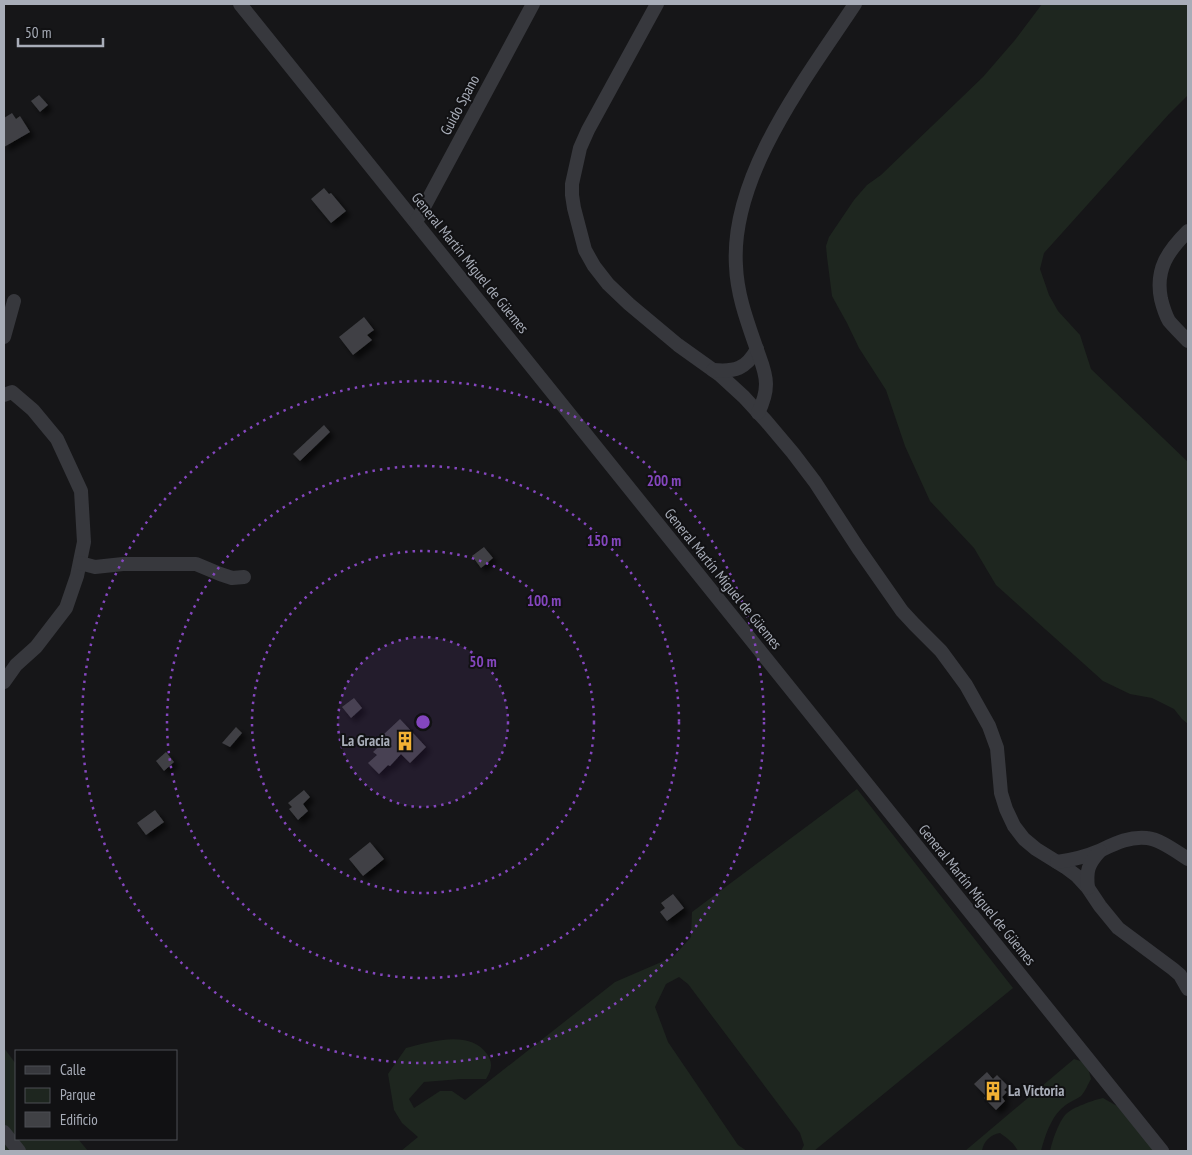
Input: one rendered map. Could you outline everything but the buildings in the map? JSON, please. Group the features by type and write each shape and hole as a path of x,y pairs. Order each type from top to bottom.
{"street":[{"name":"General Martín Miguel de Güemes","path":"240,4 1162,1151"},
{"name":"Guido Spano","path":"416,222 534,4"},
{"path":"657,4 580,148 572,184 572,195 585,250 589,258 608,284 629,304 671,339 713,370 744,397 793,453 815,482 902,611 941,651 966,685 989,726 997,748 1001,793 1014,826 1024,839 1036,849 1077,876 1113,923 1173,969 1188,989"},
{"path":"758,413 765,397 764,368 745,315 736,267 736,243 745,198 774,130 855,4"},
{"path":"1188,231 1164,260 1159,290 1163,309 1169,321 1188,341"},
{"path":"4,337 14,301"},
{"path":"713,370 725,371 740,368 752,358 756,349"},
{"path":"4,395 12,392 34,410 57,439 81,491 84,542 77,576 66,608 36,647 16,665 4,682"},
{"path":"80,563 96,567 123,564 196,564 232,578 244,577"},
{"path":"1057,862 1080,858 1125,840 1147,838 1156,840 1188,859"},
{"path":"1088,888 1088,869 1100,850"},
{"path":"4,1132 20,1151"}],"green space":[{"path":"1042,4 1188,4 1188,95 1044,253 1040,269 1049,295 1058,311 1080,335 1091,369 1188,462 1188,724 1174,709 1152,698 1130,694 1103,681 996,585 974,548 930,501 905,446 886,390 859,348 832,296 826,246 829,237 854,200 867,185 881,175 983,77 1015,40"},
{"path":"857,789 1013,988 814,1151 801,1151 804,1145 800,1133 688,984 679,977 666,984 655,1007 668,1042 738,1145 747,1151 401,1151 418,1137 402,1123 394,1110 388,1074 406,1048 449,1039 470,1042 480,1046 487,1054 491,1063 491,1069 486,1079 424,1082 409,1099 414,1108 440,1091 452,1091 465,1100 615,982 673,957 691,937 692,912"},
{"path":"4,1048 15,1063 15,1140 79,1140 88,1151 4,1151"},
{"path":"1074,1059 1084,1062 1091,1079 1081,1096 1068,1103 1057,1113 1046,1134 1041,1151 1018,1151 1000,1133 988,1139 982,1151 965,1151"},
{"path":"1103,1098 1117,1106 1155,1151 1050,1151 1056,1131 1069,1111"}],"place":[{"name":"La Gracia","path":"405,741"},
{"name":"La Victoria","path":"993,1091"}]}
